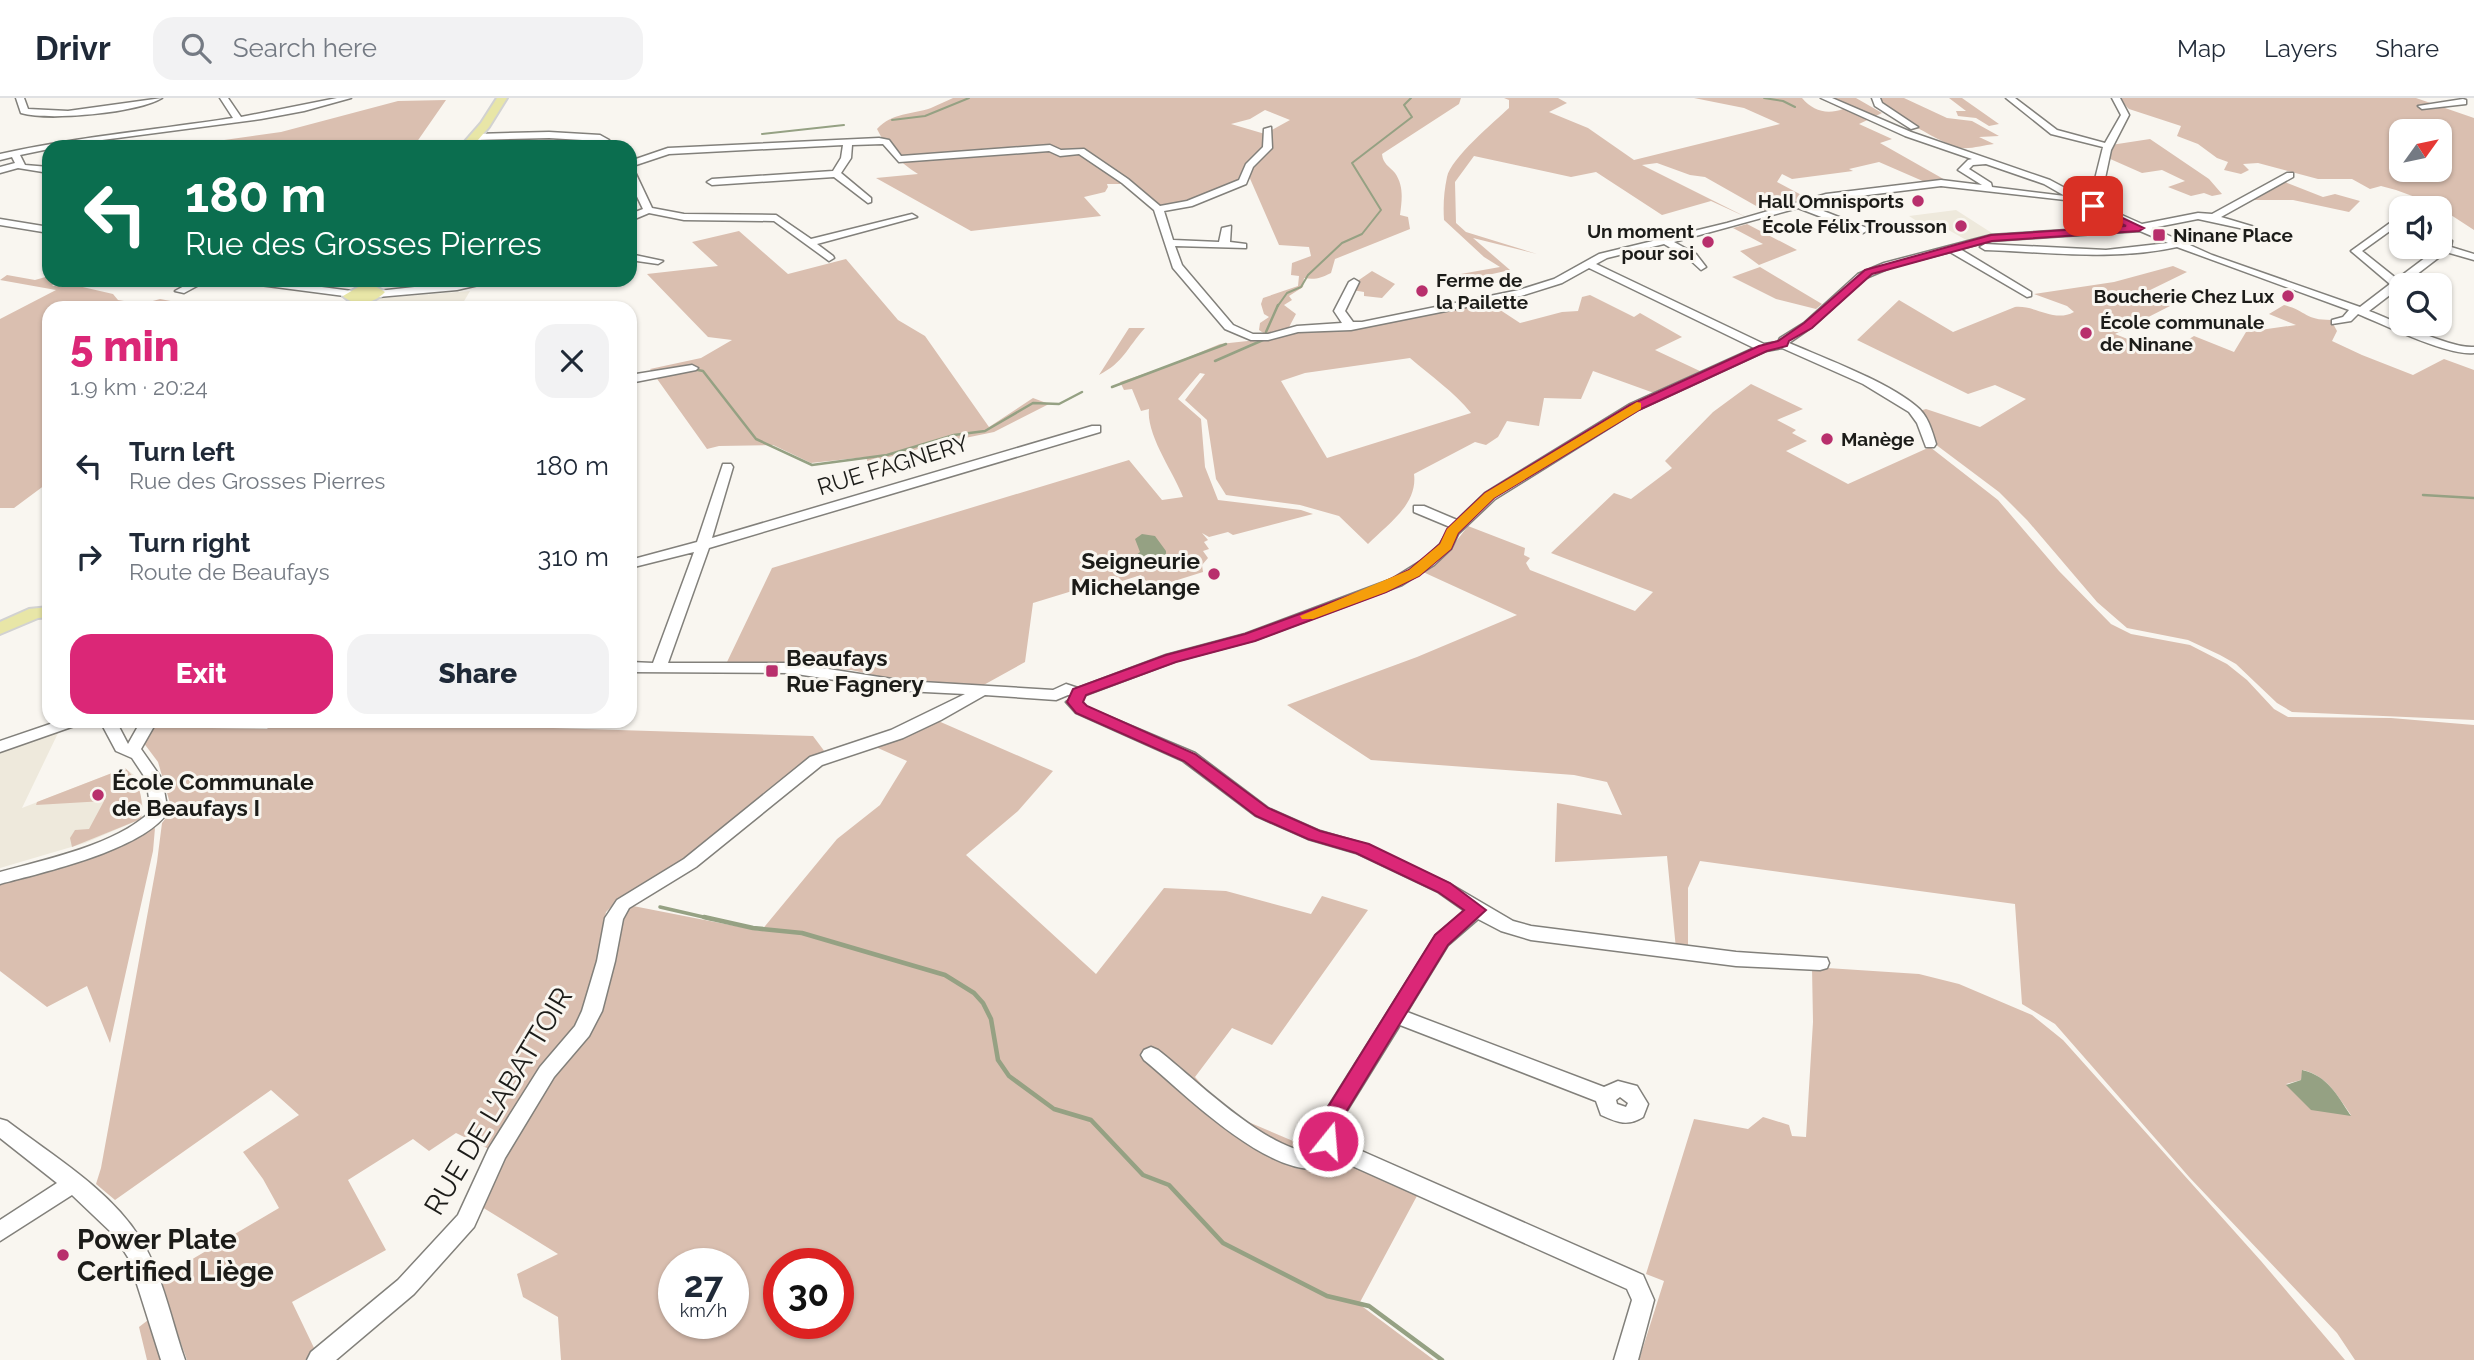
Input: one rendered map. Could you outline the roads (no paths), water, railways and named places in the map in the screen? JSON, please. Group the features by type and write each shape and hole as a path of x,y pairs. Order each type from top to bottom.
{"main road":[{"path":"473,140 502,98"},
{"path":"0,629 42,610"}],"street":[{"path":"20,98 24,111 30,115 96,124 239,120 295,111 347,98"},
{"path":"51,140 158,98"},
{"path":"224,98 239,120"},
{"path":"1825,98 1970,159 1990,162 2047,182 2076,199 2200,254 2359,310 2446,345 2465,351 2474,350"},
{"path":"1876,98 1878,104 1901,121 1970,159"},
{"path":"2010,98 2054,132 2108,146"},
{"path":"637,162 668,151 879,141 886,142 899,159 1050,148 1060,153 1081,151 1125,181 1154,206 1171,243 1172,256 1177,266 1229,327 1240,334 1260,338 1297,329 1351,327 1521,293 1558,281 1603,256 1730,225 1826,197 1930,183 1985,186 2076,199 2098,188 2097,174 2125,115 2116,98"},
{"path":"2421,106 2462,99 2474,104"},
{"path":"1154,206 1189,204 1243,182 1250,166 1267,148 1268,129"},
{"path":"476,137 549,135 605,140"},
{"path":"0,157 42,143"},
{"path":"836,174 846,158 848,143"},
{"path":"14,153 19,165 29,171 42,170"},
{"path":"1970,159 1963,167 1965,172 1985,186"},
{"path":"0,170 19,165"},
{"path":"712,182 836,174 868,200"},
{"path":"2210,217 2290,176"},
{"path":"637,187 648,210"},
{"path":"1796,204 1859,232 1876,229"},
{"path":"637,215 648,210 684,218 776,218 829,258"},
{"path":"1783,344 1784,340 1808,325 1861,276 1888,265 1969,243 2004,236 2139,228 2198,216 2254,230"},
{"path":"808,243 912,217"},
{"path":"0,222 42,229"},
{"path":"2389,227 2356,251 2389,278"},
{"path":"1224,245 1227,228"},
{"path":"1666,241 1692,256 1701,267"},
{"path":"1171,243 1242,246"},
{"path":"1969,243 1982,247 2112,252 2150,250 2178,244"},
{"path":"1951,248 2027,294"},
{"path":"2452,250 2474,257"},
{"path":"637,258 658,261"},
{"path":"2411,273 2429,259"},
{"path":"1588,264 1763,348"},
{"path":"1351,327 1339,311 1354,282"},
{"path":"180,291 188,287"},
{"path":"314,287 363,294 456,287"},
{"path":"2336,322 2347,318 2389,289"},
{"path":"637,667 790,668 833,672 905,686 1056,695 1060,702 1171,658 1250,637 1389,586 1429,562 1446,546 1449,535 1457,526 1490,495 1618,417 1763,348 1783,344 1867,382 1913,409 1923,423 1930,444"},
{"path":"637,378 692,368"},
{"name":"RUE FAGNERY","path":"637,562 704,545 1096,429"},
{"path":"659,667 704,545 727,467"},
{"path":"1419,509 1457,526"},
{"name":"RUE DE L'ABATTOIR","path":"318,1360 405,1287 466,1221 496,1154 547,1072 582,1031 592,1011 606,961 614,918 623,904 690,863 816,761 917,726 980,692"},
{"path":"1076,697 1081,710 1189,757 1262,812 1314,835 1362,849 1444,888 1507,926 1531,933 1736,959 1820,963"},
{"path":"0,747 54,728"},
{"path":"0,878 80,855 141,828 157,817 160,812 154,779 138,754 122,747 112,728"},
{"path":"132,751 145,728"},
{"path":"1477,910 1442,940 1325,1129 1328,1141 1340,1150 1635,1282 1643,1300 1626,1360"},
{"path":"1395,1015 1605,1096"},
{"path":"1151,1055 1174,1072 1215,1112 1279,1149 1303,1160 1323,1161 1340,1150"},
{"path":"0,1127 72,1184 121,1228 134,1245 173,1360"},
{"path":"0,1232 72,1184"}],"waterway":[{"path":"892,120 925,116 969,98"},
{"path":"1277,307 1287,293 1301,287 1308,275 1342,243 1362,234 1381,210 1352,163 1412,117 1404,105 1411,98"},
{"path":"1764,98 1783,101 1795,107"},
{"path":"762,134 844,125"},
{"path":"1266,332 1277,307"},
{"path":"1215,361 1263,340"},
{"path":"1112,387 1226,344"},
{"path":"693,369 703,371 756,439 812,465 887,455 954,435 985,431 1033,403 1059,404 1082,392"},
{"path":"2423,495 2474,498"},
{"path":"660,907 712,919"},
{"path":"704,917 753,928 802,933 945,975 974,993 983,1003 991,1019 998,1060 1009,1076 1054,1109 1091,1120 1143,1175 1169,1185 1223,1243 1327,1296 1369,1306 1442,1360"}],"place":[{"name":"Hall Omnisports","path":"1918,201"},
{"name":"École Félix Trousson","path":"1961,226"},
{"name":"Ninane Place","path":"2159,235"},
{"name":"Un moment pour soi","path":"1708,242"},
{"name":"Ferme de la Pailette","path":"1422,291"},
{"name":"Boucherie Chez Lux","path":"2288,296"},
{"name":"École communale de Ninane","path":"2086,333"},
{"name":"Manège","path":"1827,439"},
{"name":"Seigneurie Michelange","path":"1214,574"},
{"name":"Beaufays Rue Fagnery","path":"772,671"},
{"name":"École Communale de Beaufays I","path":"98,795"},
{"name":"Power Plate Certified Liège","path":"63,1255"}]}
